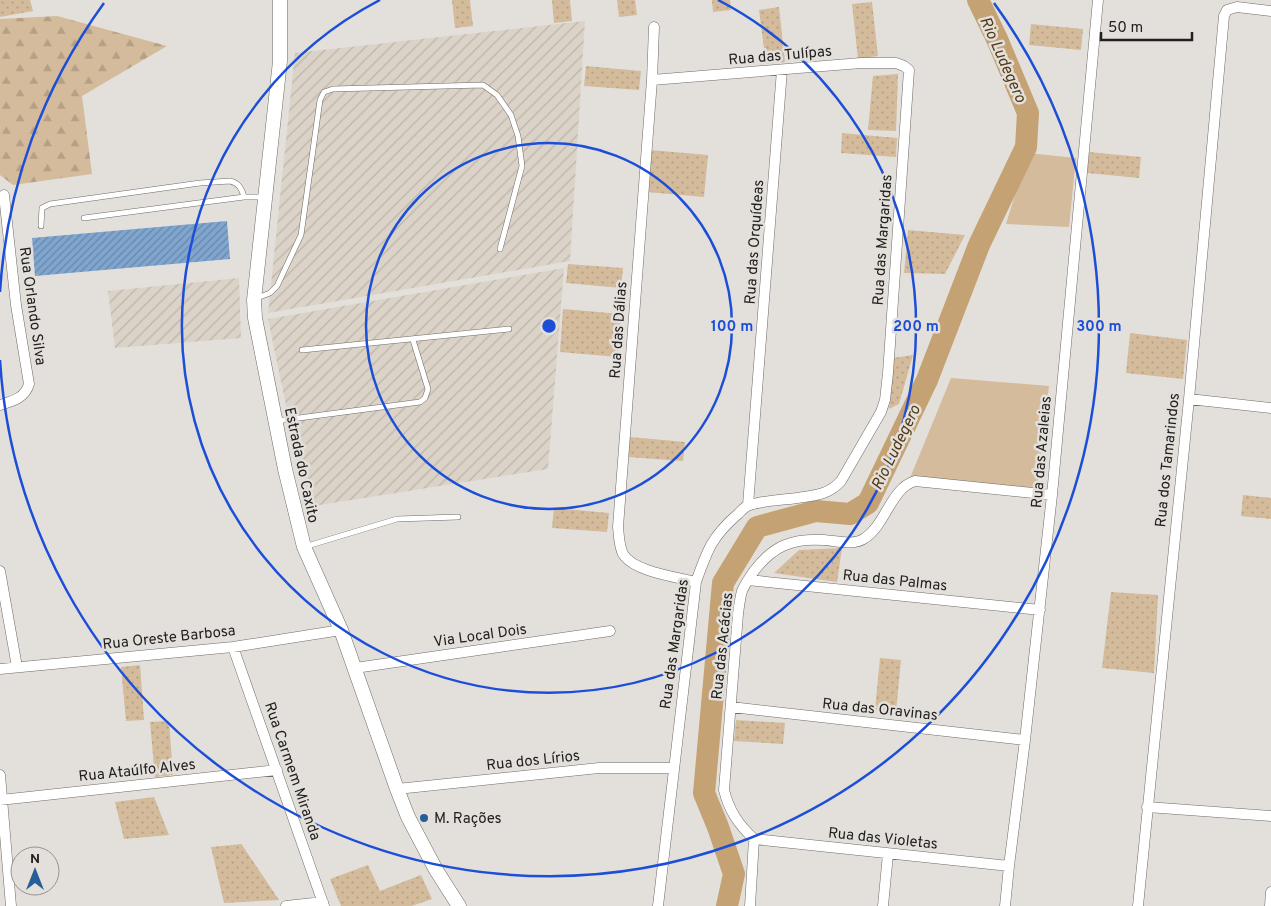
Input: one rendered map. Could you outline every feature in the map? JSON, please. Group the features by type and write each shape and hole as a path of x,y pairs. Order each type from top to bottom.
{"main road":[{"name":"Estrada do Caxito","path":"280,0 280,61 254,300 254,318 294,513 304,547 341,630 397,789 423,846 459,906"}],"street":[{"name":"Rua das Azaleias","path":"1005,906 1008,866 1026,740 1052,495 1098,0"},
{"name":"Rua dos Tamarindos","path":"1138,906 1189,399 1224,16 1227,10 1237,8 1271,12"},
{"name":"Rua das Dálias","path":"654,27 652,80 618,527 622,552 634,564 652,571 696,582"},
{"name":"Rua das Tulípas","path":"652,80 885,63 896,63 909,70"},
{"name":"Rua das Orquídeas","path":"748,505 782,70"},
{"name":"Rua das Margaridas","path":"658,906 696,582 706,553 714,538 726,524 748,505 825,494 832,490 841,481 881,412 888,373 909,70"},
{"name":"Rua Orlando Silva","path":"0,405 13,401 23,395 27,391 29,384 16,305 4,195"},
{"path":"1189,399 1271,408"},
{"name":"Rua das Acácias","path":"754,839 735,818 727,803 724,790 738,614 742,591 763,559 774,550 808,539 852,543 865,539 879,524 904,486 915,481 1052,495"},
{"path":"0,571 1,588 17,667"},
{"name":"Rua das Palmas","path":"748,580 1040,610"},
{"name":"Rua Oreste Barbosa","path":"0,669 232,647 341,630"},
{"name":"Via Local Dois","path":"355,668 610,631"},
{"name":"Rua Carmem Miranda","path":"232,647 324,904"},
{"name":"Rua das Oravinas","path":"731,707 1026,740"},
{"name":"Rua dos Lírios","path":"397,789 599,768 673,768"},
{"name":"Rua Ataúlfo Alves","path":"1,800 277,770"},
{"path":"0,775 10,906"},
{"path":"1148,807 1271,816"},
{"path":"750,906 754,839"},
{"name":"Rua das Violetas","path":"754,839 1008,866"},
{"path":"883,906 888,854"},
{"path":"1270,906 1271,892"},
{"path":"286,906 324,904"}],"lane":[{"path":"254,300 270,293 277,286 301,236 320,100 324,92 333,89 482,85 497,95 511,115 516,129 522,166 500,249"},
{"path":"41,226 42,208 50,204 200,183 230,181 235,182 239,186 244,197"},
{"path":"84,218 244,197 265,197"},
{"path":"302,350 413,340 510,328"},
{"path":"276,421 420,402 425,398 428,389 413,340"},
{"path":"304,547 397,519 458,517"}],"shaded area":[{"path":"585,21 570,261 268,313 295,53"},
{"path":"564,268 548,469 307,507 268,319"},
{"path":"239,278 241,338 115,348 108,291"}],"green space":[{"path":"0,0 30,0 33,11 0,17"},
{"path":"452,0 470,0 473,26 455,28"},
{"path":"552,0 570,0 572,21 554,23"},
{"path":"617,0 635,0 637,15 619,17"},
{"path":"712,0 730,0 731,10 713,12"},
{"path":"872,2 878,56 858,59 852,4"},
{"path":"779,7 785,62 766,64 759,10"},
{"path":"57,16 167,46 82,96 92,174 13,185 0,175 0,19"},
{"path":"1031,24 1083,29 1081,50 1029,45"},
{"path":"586,66 641,71 639,90 584,86"},
{"path":"898,74 896,131 868,130 873,76"},
{"path":"842,133 897,138 896,157 841,153"},
{"path":"650,150 708,155 704,197 647,192"},
{"path":"1089,152 1141,157 1139,178 1087,173"},
{"path":"1028,153 1076,158 1069,227 1006,224"},
{"path":"908,230 965,235 945,274 904,273"},
{"path":"568,264 623,268 621,288 566,283"},
{"path":"563,309 621,314 617,357 560,352"},
{"path":"1130,333 1187,340 1183,379 1126,373"},
{"path":"913,355 899,404 889,409 893,358"},
{"path":"951,378 1049,386 1037,489 910,478"},
{"path":"630,437 685,442 683,461 628,457"},
{"path":"1243,495 1271,498 1271,519 1241,516"},
{"path":"554,508 609,513 607,532 552,528"},
{"path":"842,548 837,582 774,573 799,550"},
{"path":"1111,592 1158,595 1154,673 1102,668"},
{"path":"880,658 901,660 896,712 875,710"},
{"path":"140,665 144,720 126,721 121,667"},
{"path":"736,720 785,723 783,744 734,741"},
{"path":"169,721 173,775 155,777 150,722"},
{"path":"154,797 169,835 124,839 115,802"},
{"path":"242,844 279,900 224,903 211,847"},
{"path":"368,865 380,891 421,875 432,899 412,906 341,906 330,879"}],"building":[{"path":"227,221 230,259 35,276 32,238"}],"waterway":[{"name":"Rio Ludegero","path":"727,906 734,874 704,793 723,583 757,527 816,511 850,514 868,503 927,380 979,245 1026,147 1028,113 997,39 978,0"}],"place":[{"name":"M. Rações","path":"424,818"}]}
